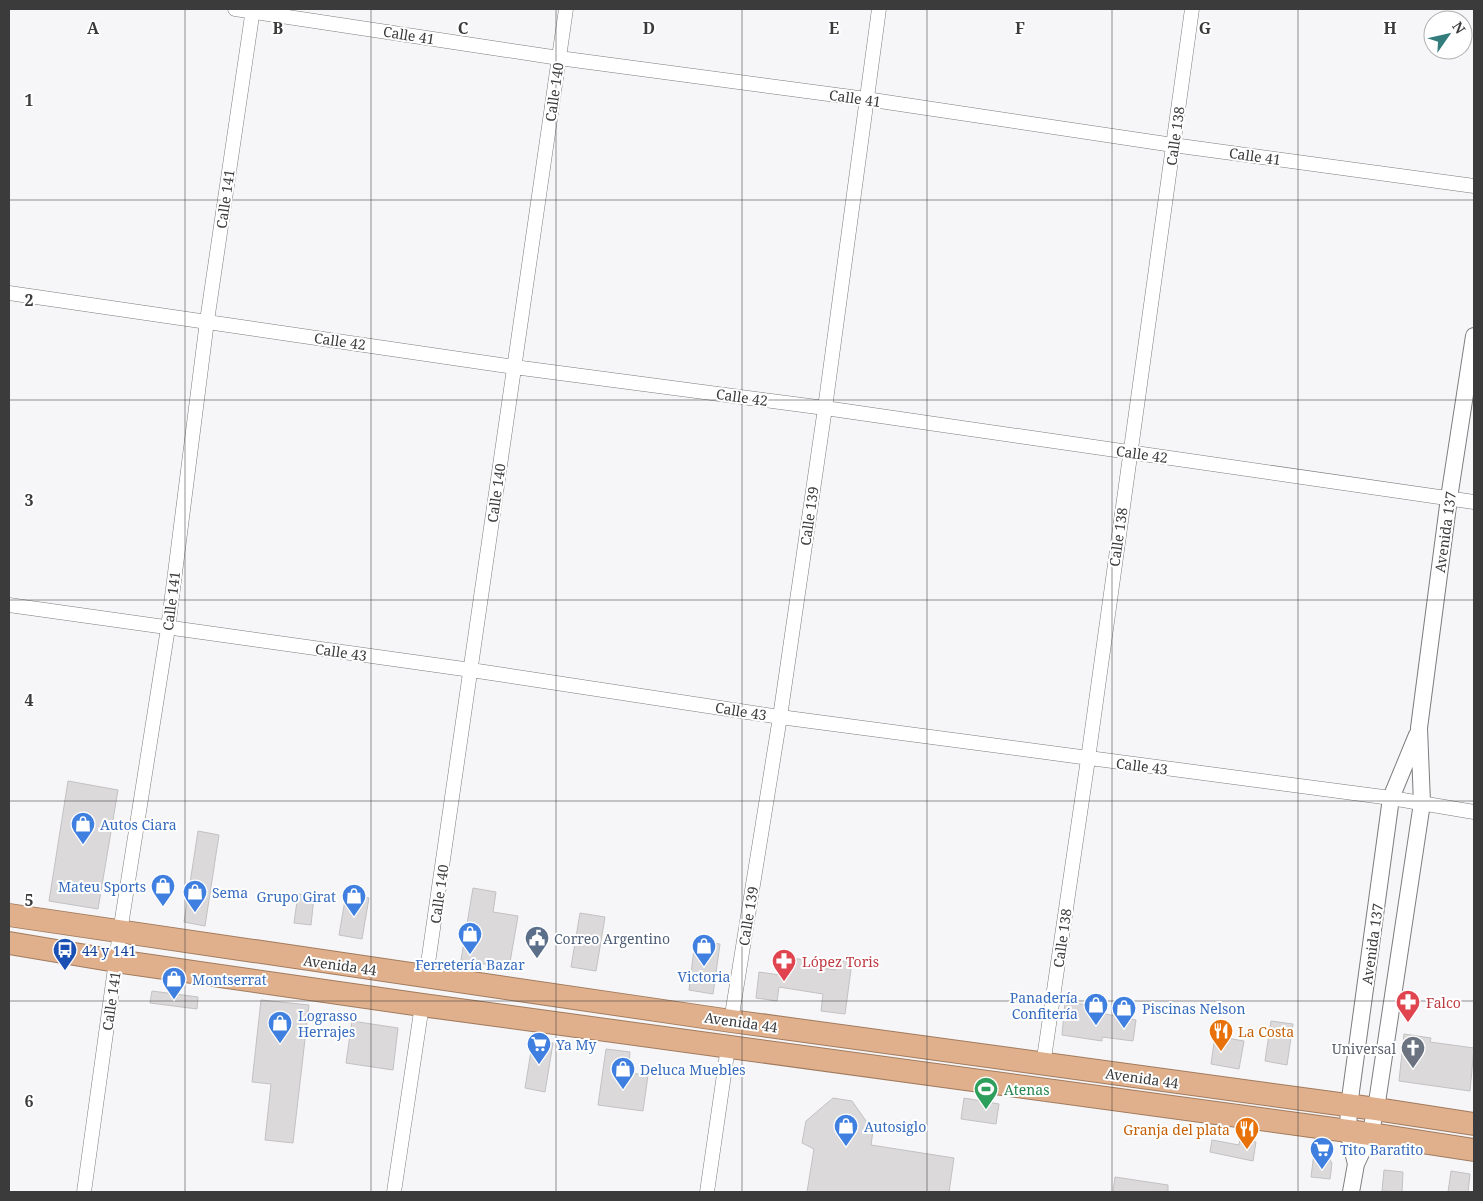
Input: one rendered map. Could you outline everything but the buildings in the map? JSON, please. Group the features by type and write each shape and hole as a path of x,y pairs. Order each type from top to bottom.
{"highway":[{"name":"Avenida 44","path":"9,915 731,1021 1474,1124"},
{"name":"Avenida 44","path":"9,943 116,961 422,1005 1474,1150"}],"street":[{"name":"Calle 41","path":"235,9 253,10 559,58 866,99 1173,145 1474,186"},
{"name":"Calle 140","path":"426,977 566,9"},
{"name":"Calle 139","path":"731,1021 780,717 825,408 879,9"},
{"name":"Calle 138","path":"1043,1065 1088,759 1192,9"},
{"name":"Calle 141","path":"84,1192 120,932 168,628 207,321 253,10"},
{"name":"Calle 42","path":"9,293 514,367 825,408 1474,502"},
{"name":"Avenida 137","path":"1359,1133 1376,1109 1422,803 1419,728 1449,498 1474,336"},
{"name":"Calle 43","path":"9,606 471,670 780,717 1391,798 1474,812"},
{"name":"Avenida 137","path":"1351,1192 1359,1133 1350,1106 1391,798 1419,728"},
{"path":"394,1192 422,1005"},
{"path":"707,1192 728,1047"}],"place":[{"name":"Autos Ciara","path":"83,845"},
{"name":"Mateu Sports","path":"163,907"},
{"name":"Sema","path":"195,913"},
{"name":"Grupo Girat","path":"354,917"},
{"name":"Ferretería Bazar","path":"470,955"},
{"name":"Correo Argentino","path":"537,959"},
{"name":"Victoria","path":"704,967"},
{"name":"44 y 141","path":"65,971"},
{"name":"López Toris","path":"784,982"},
{"name":"Montserrat","path":"174,1000"},
{"name":"Falco","path":"1408,1023"},
{"name":"Panadería Confitería","path":"1096,1026"},
{"name":"Piscinas Nelson","path":"1124,1029"},
{"name":"Lograsso Herrajes","path":"280,1044"},
{"name":"La Costa","path":"1221,1052"},
{"name":"Ya My","path":"539,1065"},
{"name":"Universal","path":"1413,1069"},
{"name":"Deluca Muebles","path":"623,1090"},
{"name":"Atenas","path":"986,1110"},
{"name":"Autosiglo","path":"846,1147"},
{"name":"Granja del plata","path":"1247,1150"},
{"name":"Tito Baratito","path":"1322,1170"}]}
